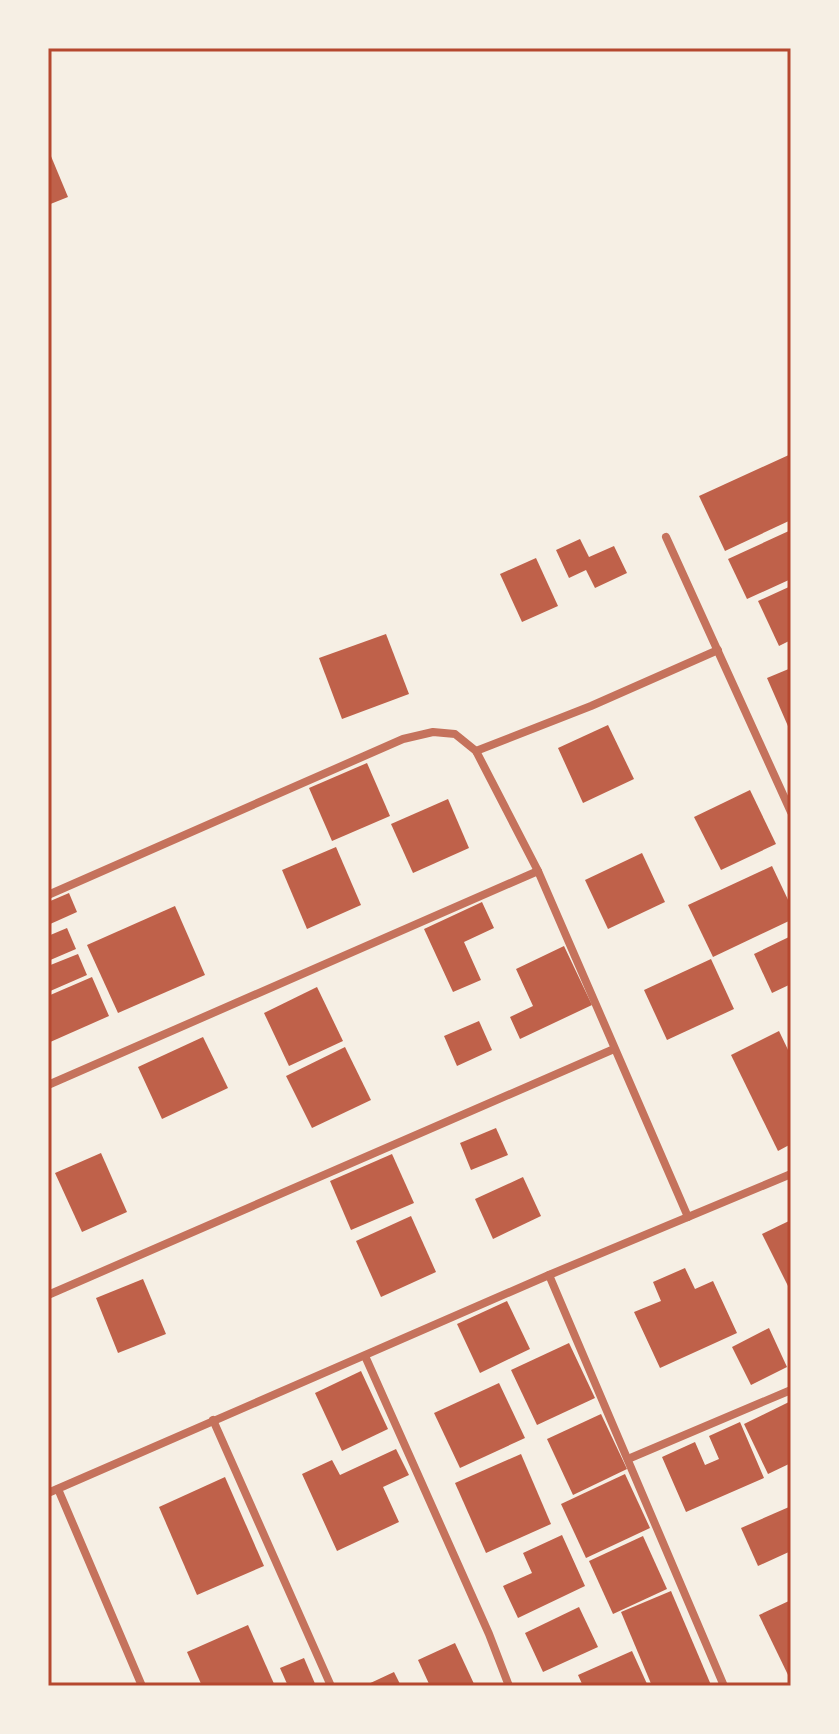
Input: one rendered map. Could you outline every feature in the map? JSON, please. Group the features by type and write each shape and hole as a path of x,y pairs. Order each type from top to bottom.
{"street":[{"path":"666,537 791,812"},
{"path":"476,751 591,706 718,650"},
{"path":"48,895 403,739 433,732 455,734 476,751 538,871 688,1217"},
{"path":"48,1085 538,871"},
{"path":"48,1295 614,1049"},
{"path":"48,1493 549,1275 791,1174"},
{"path":"549,1275 724,1686"},
{"path":"365,1356 489,1634 509,1686"},
{"path":"628,1459 791,1390"},
{"path":"213,1420 331,1686"},
{"path":"58,1489 142,1686"}],"building":[{"path":"48,149 68,197 48,205"},
{"path":"791,454 791,520 725,551 699,496"},
{"path":"791,530 791,579 747,599 728,559"},
{"path":"580,539 589,557 614,546 627,573 595,588 586,570 569,578 556,550"},
{"path":"536,558 558,606 522,622 500,574"},
{"path":"791,586 791,640 779,646 758,601"},
{"path":"386,634 409,694 342,719 319,658"},
{"path":"791,668 791,733 767,678"},
{"path":"608,725 634,779 583,803 558,748"},
{"path":"367,763 390,816 332,841 309,788"},
{"path":"750,790 776,844 721,870 694,817"},
{"path":"448,799 469,848 413,873 391,824"},
{"path":"336,847 361,905 307,929 282,870"},
{"path":"642,853 665,902 608,929 585,880"},
{"path":"772,866 791,906 791,920 713,957 688,905"},
{"path":"69,893 77,912 48,925 48,902"},
{"path":"482,902 494,928 464,942 481,980 453,992 424,929"},
{"path":"175,906 205,975 118,1013 87,945"},
{"path":"67,928 76,949 48,961 48,936"},
{"path":"791,936 791,984 772,993 754,954"},
{"path":"564,946 592,1005 520,1039 510,1017 533,1006 516,969"},
{"path":"78,954 87,975 48,992 48,966"},
{"path":"711,959 734,1009 667,1040 644,990"},
{"path":"92,977 109,1016 48,1043 48,996"},
{"path":"317,987 343,1041 289,1066 264,1013"},
{"path":"479,1021 492,1050 457,1066 444,1036"},
{"path":"779,1031 791,1056 791,1144 778,1151 731,1055"},
{"path":"203,1037 228,1088 162,1119 138,1067"},
{"path":"345,1047 371,1100 312,1128 286,1076"},
{"path":"496,1128 508,1155 471,1170 460,1143"},
{"path":"101,1153 127,1212 82,1232 55,1173"},
{"path":"392,1154 414,1203 351,1230 330,1181"},
{"path":"523,1177 541,1216 493,1239 475,1199"},
{"path":"411,1216 436,1272 381,1297 356,1241"},
{"path":"791,1220 791,1292 762,1234"},
{"path":"685,1268 695,1289 713,1281 737,1333 660,1368 634,1312 661,1301 653,1282"},
{"path":"143,1279 166,1334 118,1353 96,1298"},
{"path":"507,1301 530,1349 480,1373 457,1324"},
{"path":"769,1328 787,1367 751,1385 732,1347"},
{"path":"569,1343 595,1398 537,1425 511,1370"},
{"path":"361,1371 388,1429 342,1451 315,1393"},
{"path":"499,1383 525,1438 460,1468 434,1413"},
{"path":"791,1401 791,1463 768,1474 744,1424"},
{"path":"601,1414 627,1469 573,1495 547,1439"},
{"path":"740,1422 764,1478 686,1512 662,1457 695,1442 705,1465 719,1459 709,1436"},
{"path":"396,1449 409,1475 383,1487 399,1522 337,1551 302,1474 332,1460 340,1475"},
{"path":"521,1454 551,1524 486,1553 455,1483"},
{"path":"625,1474 650,1528 586,1558 561,1504"},
{"path":"225,1477 264,1566 197,1595 159,1507"},
{"path":"789,1507 791,1551 758,1566 741,1528"},
{"path":"562,1535 585,1586 518,1618 503,1586 532,1573 523,1553"},
{"path":"643,1536 667,1589 613,1614 589,1561"},
{"path":"671,1591 709,1686 652,1686 621,1612"},
{"path":"791,1600 791,1676 789,1677 759,1615"},
{"path":"579,1607 598,1647 543,1672 525,1633"},
{"path":"248,1625 275,1686 202,1686 187,1652"},
{"path":"455,1643 475,1686 430,1686 418,1660"},
{"path":"632,1651 648,1686 583,1686 578,1675"},
{"path":"304,1658 316,1686 288,1686 280,1668"},
{"path":"394,1672 401,1686 364,1686"}]}
